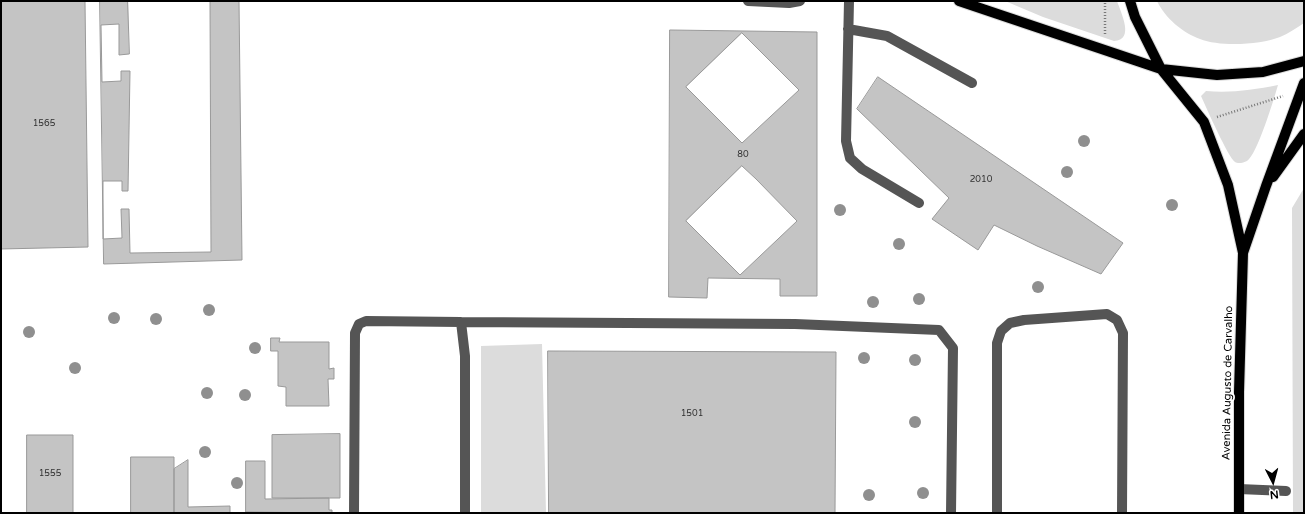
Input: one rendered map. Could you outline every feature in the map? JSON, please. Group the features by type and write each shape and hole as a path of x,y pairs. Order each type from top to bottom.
{"main road":[{"path":"959,1 1161,69 1217,75 1264,72 1304,60"},
{"name":"Avenida Augusto de Carvalho","path":"1130,1 1135,17 1161,69 1204,122 1228,185 1243,253 1239,513"},
{"name":"Avenida Augusto de Carvalho","path":"1243,253 1302,87"},
{"path":"1266,186 1304,134"}],"lane":[{"path":"748,1 789,3 800,1"},
{"path":"849,1 846,141 850,158 862,168 919,202"},
{"path":"848,29 888,36 972,83"},
{"path":"997,513 997,344 1001,330 1010,323 1024,320 1107,314 1118,320 1123,333 1122,513"},
{"path":"354,513 355,333 359,324 366,321 795,324 939,330 953,348 951,513"},
{"path":"461,322 465,356 465,513"},
{"path":"1239,489 1286,491"}],"path":[{"path":"1104,51 1105,1"},
{"path":"1204,122 1302,87"}],"shaded area":[{"path":"1005,1 1117,1 1125,25 1124,36 1114,41 1043,17"},
{"path":"1157,1 1304,1 1304,23 1280,37 1262,42 1229,44 1208,42 1181,29 1170,19"},
{"path":"1278,85 1256,149 1247,161 1239,163 1235,162 1222,142 1201,96 1206,91 1242,91"},
{"path":"1304,188 1304,513 1293,513 1292,208"},
{"path":"542,344 546,513 481,513 481,346"}],"building":[{"path":"1,1 85,1 88,247 1,249"},
{"path":"100,1 239,1 242,260 104,264"},
{"path":"128,1 210,1 211,252 130,253 129,209 121,209 122,238 103,239 103,181 122,181 122,191 128,191 130,71 121,71 121,81 102,82 101,25 119,24 119,55 129,54"},
{"path":"670,30 817,32 817,296 780,296 780,279 708,278 707,298 669,297"},
{"path":"742,33 799,90 742,143 686,87"},
{"path":"878,77 1123,243 1101,274 994,225 978,250 932,219 949,198 857,109"},
{"path":"742,166 797,221 740,275 686,221"},
{"path":"271,338 280,338 279,342 329,342 329,369 334,368 334,379 328,379 329,406 286,406 286,387 278,386 278,351 271,351"},
{"path":"548,351 836,352 835,513 549,513"},
{"path":"340,434 340,498 272,498 272,435"},
{"path":"27,435 73,435 73,513 27,513"},
{"path":"131,457 174,457 174,513 131,513"},
{"path":"188,460 188,507 230,506 230,513 174,513 174,469"},
{"path":"246,461 265,461 265,499 329,498 329,510 332,510 332,513 246,512"}]}
